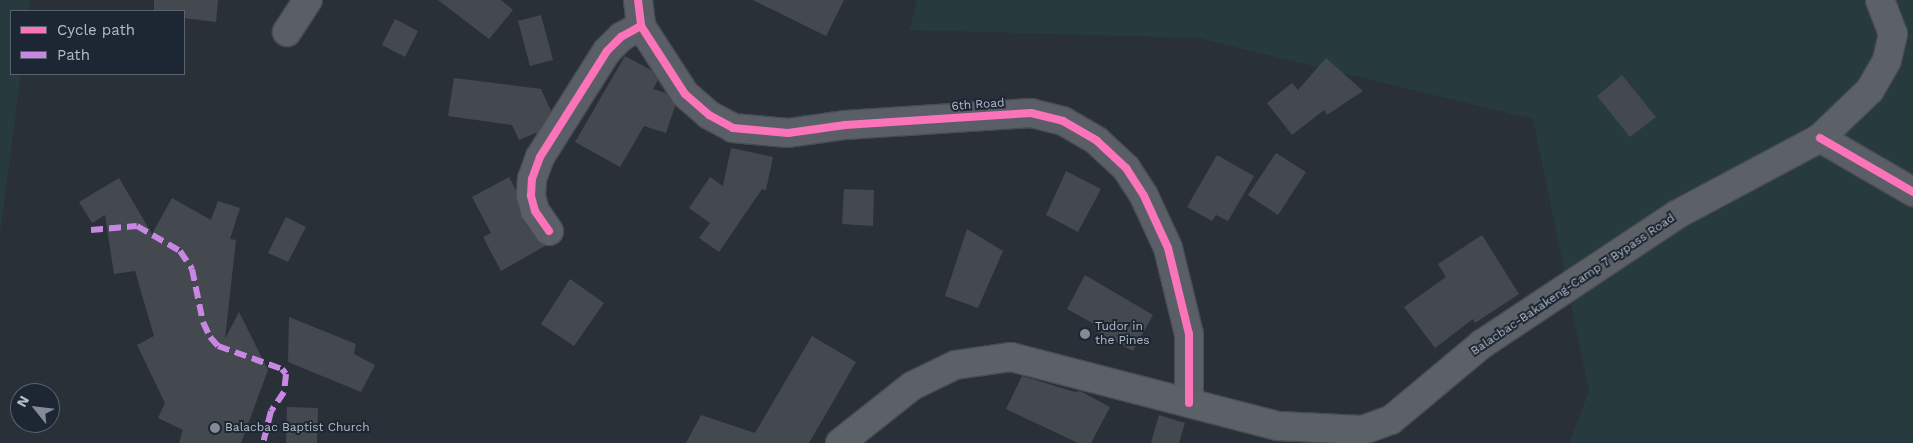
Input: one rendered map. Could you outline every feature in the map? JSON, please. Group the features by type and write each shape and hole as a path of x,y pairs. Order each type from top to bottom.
{"main road":[{"name":"Balacbac-Bakakeng-Camp 7 Bypass Road","path":"840,443 912,386 955,365 1011,357 1278,426 1363,430 1391,420 1482,344 1676,215 1820,138 1870,90 1887,60 1893,34 1880,0"}],"street":[{"path":"287,32 308,0"},
{"path":"549,231 535,212 532,196 532,178 540,157 607,51 640,13"},
{"name":"6th Road","path":"640,13 685,94 709,115 733,128 788,133 846,125 1031,113 1063,121 1097,141 1130,175 1168,248 1188,334 1189,403"},
{"path":"1820,138 1913,192"}],"green space":[{"path":"0,0 31,0 29,10 10,10 10,75 21,75 0,233"},
{"path":"917,0 1913,0 1913,443 1569,443 1589,391 1533,119 1198,38 909,30"}],"building":[{"path":"154,0 218,0 216,22 185,18 185,10 154,10"},
{"path":"438,0 501,0 513,10 489,39"},
{"path":"753,0 844,0 826,36"},
{"path":"541,15 553,60 530,66 518,21"},
{"path":"395,19 418,31 405,57 382,45"},
{"path":"625,56 651,70 658,80 653,89 666,93 675,106 666,133 644,126 620,167 575,142"},
{"path":"1326,58 1363,91 1327,115 1324,110 1292,135 1267,103 1292,83 1298,90"},
{"path":"1622,75 1656,117 1630,137 1597,96"},
{"path":"454,78 541,89 551,111 538,132 519,140 512,125 448,116"},
{"path":"731,148 773,157 766,190 762,189 719,252 699,238 710,223 689,208 710,177 723,186"},
{"path":"1276,153 1306,172 1278,215 1248,195"},
{"path":"1217,155 1254,176 1228,221 1216,215 1212,221 1187,207"},
{"path":"1066,171 1101,189 1078,232 1046,215"},
{"path":"509,177 516,190 522,220 537,240 545,246 501,271 483,237 491,233 472,197"},
{"path":"119,178 152,234 172,198 211,220 218,201 240,208 230,239 236,240 225,339 239,312 268,370 241,443 179,443 183,430 158,418 165,403 137,345 154,336 135,271 114,274 105,215 92,223 79,202"},
{"path":"844,189 874,190 873,226 842,224"},
{"path":"286,217 306,227 288,262 268,253"},
{"path":"967,229 1003,251 978,308 945,296"},
{"path":"1482,235 1519,294 1475,323 1473,319 1435,348 1404,307 1446,277 1438,264"},
{"path":"1085,275 1153,315 1133,351 1097,332 1100,327 1067,309"},
{"path":"570,279 604,303 574,346 541,324"},
{"path":"289,317 356,344 354,354 375,365 361,392 288,362"},
{"path":"812,336 856,362 809,443 686,443 701,415 755,433"},
{"path":"1022,376 1075,392 1080,391 1110,407 1091,443 1078,443 1006,409"},
{"path":"287,407 318,408 317,443 286,443"},
{"path":"1159,415 1185,423 1179,443 1151,443"}],"marked path":[{"path":"91,230 137,226 180,251 192,269 203,322 210,337 218,346 282,369 286,374 284,392 271,411 263,443"}],"cycle path":[{"path":"638,0 641,26 685,94 709,115 733,128 788,133 845,125 1031,113 1063,121 1097,141 1126,168 1144,196 1168,248 1189,334 1189,403"},
{"path":"549,231 535,211 531,196 532,179 540,157 607,51 621,37 641,26"},
{"path":"1820,138 1913,192"}],"place":[{"name":"Tudor in the Pines","path":"1085,334"},
{"name":"Balacbac Baptist Church","path":"215,428"}]}
